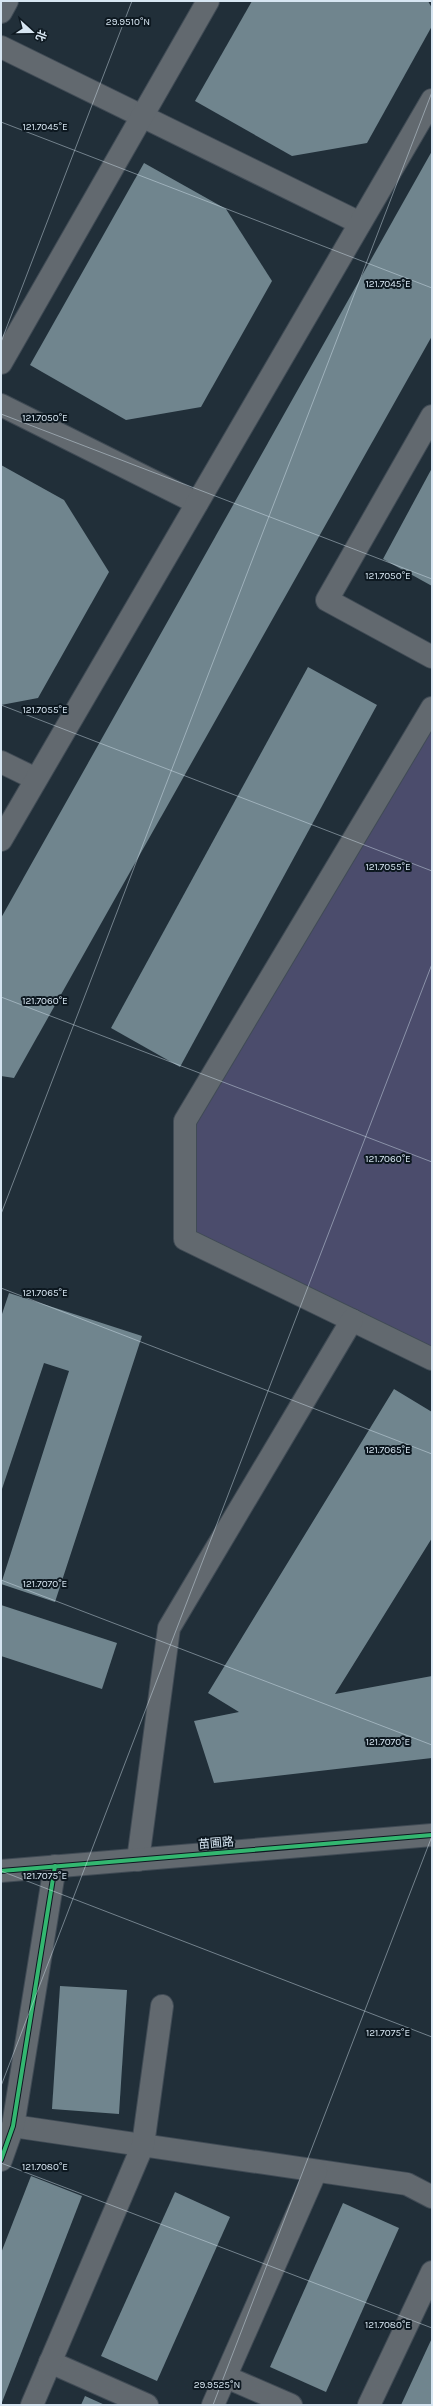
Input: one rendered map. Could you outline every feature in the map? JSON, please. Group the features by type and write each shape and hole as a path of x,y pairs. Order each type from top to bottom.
{"main road":[{"path":"1,12 7,1"}],"street":[{"path":"1,363 208,1"},
{"path":"1,47 360,223"},
{"path":"1,840 432,100"},
{"path":"1,405 197,503"},
{"path":"432,416 327,600 432,657"},
{"path":"432,708 185,1121 185,1239 432,1359"},
{"path":"1,762 36,780"},
{"path":"138,1860 169,1628 352,1320"},
{"name":"苗圃路","path":"1,1870 432,1835"},
{"path":"1,2159 13,2126 55,1866"},
{"path":"32,2405 143,2145 162,2006"},
{"path":"13,2126 406,2184 432,2197"},
{"path":"213,2405 316,2171"},
{"path":"369,2405 432,2272"},
{"path":"50,2362 148,2405"},
{"path":"226,2377 291,2405"}],"shaded area":[{"path":"432,709 432,1355 185,1239 185,1121"}],"building":[{"path":"252,1 428,1 432,8 432,26 367,143 292,156 195,101"},
{"path":"432,151 432,336 14,1078 1,1076 1,918"},
{"path":"144,163 226,209 272,281 201,407 126,420 30,365"},
{"path":"1,465 64,500 109,572 38,698 1,705"},
{"path":"432,468 432,586 383,559"},
{"path":"308,667 377,705 180,1067 111,1028"},
{"path":"9,1293 142,1336 55,1602 1,1584 69,1371 44,1363 1,1492 1,1317"},
{"path":"394,1389 432,1412 432,1538 335,1694 432,1676 432,1758 214,1783 194,1721 239,1712 208,1693"},
{"path":"1,1605 117,1643 102,1689 1,1656"},
{"path":"60,1986 127,1990 119,2114 52,2109"},
{"path":"31,2176 82,2196 1,2405 1,2253"},
{"path":"175,2192 230,2217 157,2381 101,2356"},
{"path":"343,2203 399,2228 326,2392 270,2367"},
{"path":"432,2338 432,2405 401,2405"},
{"path":"85,2396 105,2405 81,2405"}],"cycle path":[{"path":"1,1871 432,1835"},
{"path":"1,2160 13,2126 55,1866"}]}
